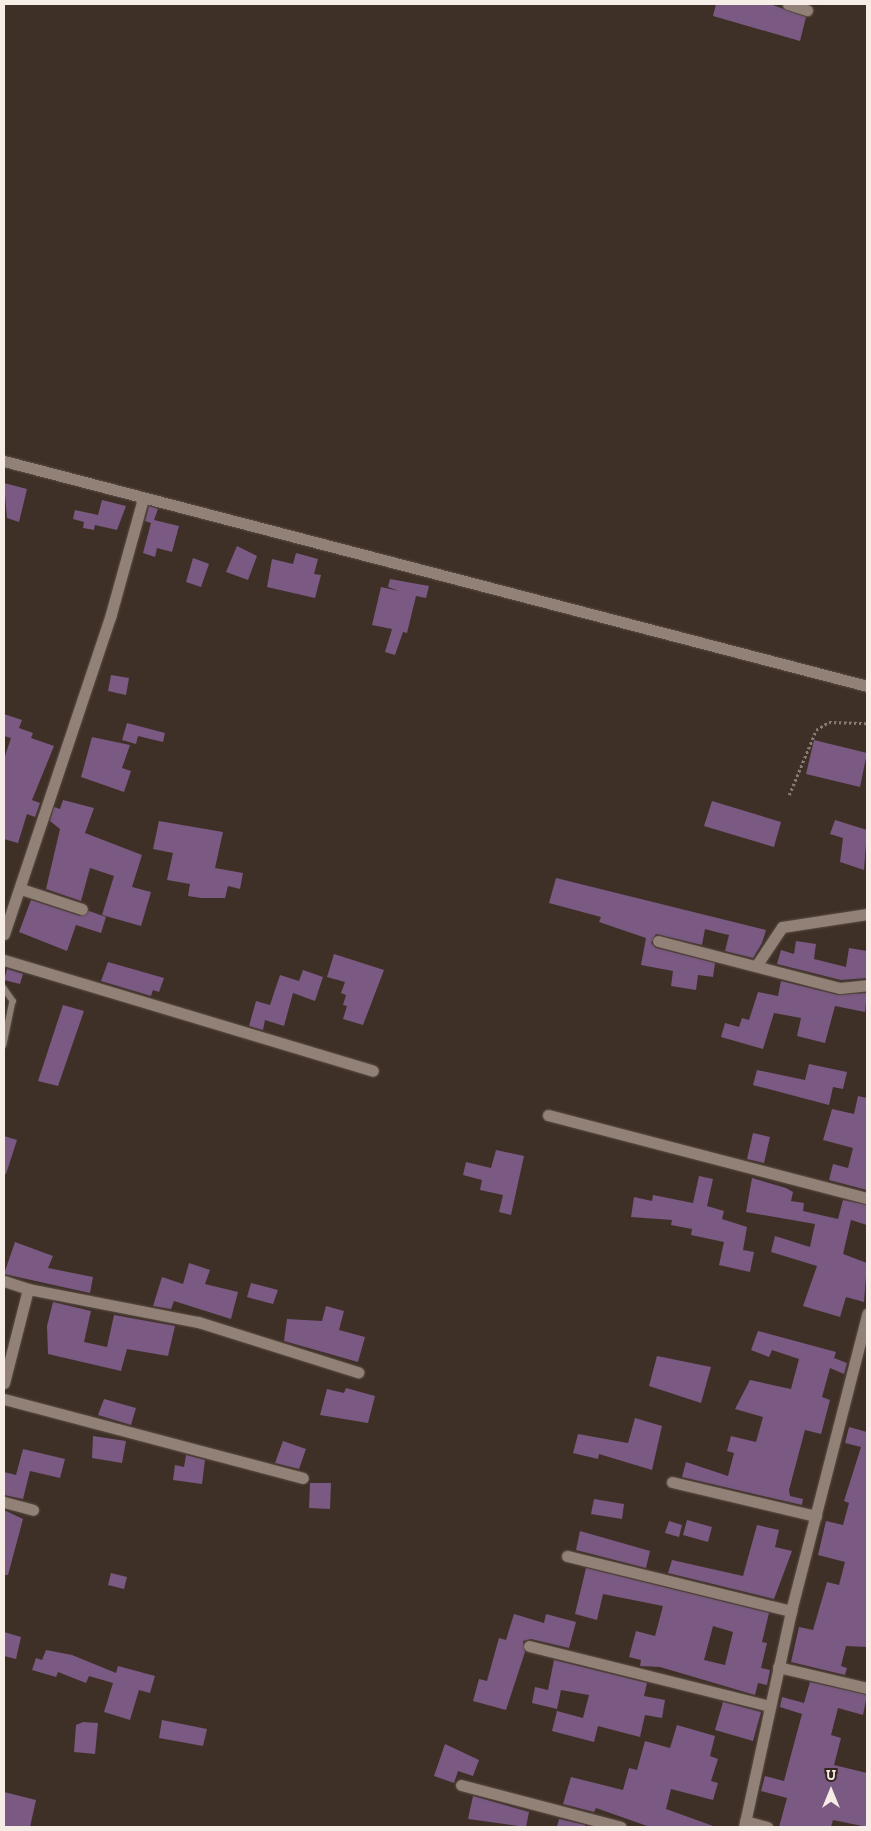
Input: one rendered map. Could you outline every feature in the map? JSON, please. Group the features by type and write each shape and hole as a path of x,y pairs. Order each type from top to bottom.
{"street":[{"path":"788,4 807,10"},
{"path":"4,461 143,499 867,686"},
{"path":"4,934 22,889 111,614 143,499"},
{"path":"22,889 82,909"},
{"path":"756,966 782,927 867,914"},
{"path":"658,941 840,988 867,985"},
{"path":"4,960 373,1071"},
{"path":"548,1115 867,1198"},
{"path":"4,1281 28,1289 198,1322 358,1372"},
{"path":"4,1383 28,1289"},
{"path":"767,1827 744,1824 768,1706 867,1314"},
{"path":"4,1400 303,1478"},
{"path":"672,1482 816,1516"},
{"path":"4,1502 33,1510"},
{"path":"567,1556 791,1611"},
{"path":"530,1646 768,1706"},
{"path":"778,1667 867,1688"},
{"path":"462,1785 621,1827"}],"lane":[{"path":"4,988 13,1001 4,1045"}],"path":[{"path":"789,794 816,730 829,722 867,723"}],"building":[{"path":"716,4 770,4 806,17 800,41 713,16"},
{"path":"4,483 27,489 19,522 7,518"},
{"path":"102,500 126,506 117,530 95,525 94,530 83,528 84,522 73,519 75,510 98,515"},
{"path":"149,506 158,509 154,520 179,526 172,552 157,548 155,557 143,553 151,523 145,521"},
{"path":"237,546 257,556 248,580 226,572"},
{"path":"296,553 318,559 314,574 321,575 315,598 267,587 272,559 293,564"},
{"path":"193,558 209,564 201,587 186,582"},
{"path":"390,579 429,586 426,598 416,596 407,633 403,632 395,655 385,652 392,629 372,625 381,587 399,591 388,587"},
{"path":"111,675 129,678 126,695 108,691"},
{"path":"4,714 22,720 19,728 33,733 31,738 54,746 32,800 40,803 35,817 27,814 18,843 4,839 4,759 11,738 4,736"},
{"path":"127,723 165,733 163,742 138,736 136,744 122,740"},
{"path":"92,737 130,745 122,768 131,771 124,792 81,777"},
{"path":"814,740 867,753 860,787 806,774"},
{"path":"63,800 94,808 85,833 142,855 132,887 151,892 141,926 102,915 114,876 90,868 81,901 46,889 60,829 50,821 54,807 60,809"},
{"path":"712,801 781,822 774,847 704,826"},
{"path":"835,820 867,830 864,870 840,862 843,838 830,834"},
{"path":"159,821 223,832 215,868 243,873 240,889 228,886 225,898 201,898 188,896 190,884 167,880 173,853 153,849"},
{"path":"556,878 766,930 762,943 753,958 725,951 729,935 705,929 702,945 656,934 651,943 656,948 715,963 713,977 698,975 696,990 671,986 673,971 641,965 646,938 599,922 601,917 549,903"},
{"path":"31,900 80,916 89,911 106,917 101,933 76,925 67,951 19,932"},
{"path":"796,941 816,944 814,959 846,967 849,948 867,951 867,978 841,980 777,964 781,950 794,954"},
{"path":"334,954 384,970 363,1025 343,1019 347,1006 343,1005 346,995 341,993 345,982 327,977"},
{"path":"108,962 164,978 159,992 153,990 151,996 101,981"},
{"path":"7,969 23,974 20,984 4,980"},
{"path":"303,970 323,977 315,1001 293,993 284,1026 265,1020 263,1030 249,1026 256,1001 270,1005 280,975 299,981"},
{"path":"781,981 838,995 867,993 865,1012 835,1006 825,1043 797,1036 801,1018 774,1013 763,1049 721,1037 725,1023 739,1027 742,1018 749,1020 758,992 778,996"},
{"path":"63,1005 84,1011 58,1086 38,1081"},
{"path":"809,1064 847,1072 843,1089 833,1087 829,1105 753,1085 757,1070 805,1080"},
{"path":"858,1096 867,1098 867,1190 829,1180 833,1164 848,1168 853,1148 823,1140 832,1109 854,1114"},
{"path":"753,1133 770,1137 764,1163 747,1159"},
{"path":"4,1136 17,1140 6,1174 4,1174"},
{"path":"496,1150 524,1156 511,1215 499,1212 503,1195 480,1190 482,1180 463,1175 466,1162 491,1168"},
{"path":"699,1176 713,1179 707,1206 724,1211 722,1219 747,1227 743,1250 754,1252 750,1272 719,1265 724,1242 691,1235 692,1229 671,1225 672,1220 631,1217 634,1197 652,1201 653,1195 693,1203"},
{"path":"752,1178 786,1188 793,1192 791,1201 804,1203 803,1211 838,1219 843,1200 867,1205 867,1225 851,1220 843,1254 867,1263 864,1302 846,1297 840,1317 803,1306 817,1266 771,1252 775,1236 810,1247 815,1224 746,1212"},
{"path":"15,1242 53,1256 48,1268 93,1277 90,1293 4,1274"},
{"path":"189,1263 210,1270 205,1284 238,1292 231,1319 174,1301 171,1309 153,1306 162,1277 183,1284"},
{"path":"251,1283 278,1290 273,1304 247,1297"},
{"path":"53,1302 91,1311 84,1342 107,1347 114,1315 175,1326 168,1356 127,1349 121,1371 48,1354 47,1326"},
{"path":"326,1306 344,1311 339,1330 365,1337 358,1362 284,1341 287,1319 322,1321"},
{"path":"758,1331 836,1352 834,1358 847,1363 844,1374 830,1368 822,1397 830,1400 821,1434 805,1430 789,1490 790,1496 803,1499 802,1505 682,1477 686,1462 728,1476 734,1453 727,1451 731,1436 756,1442 763,1417 735,1409 750,1380 791,1389 799,1359 772,1350 769,1357 751,1350"},
{"path":"657,1356 711,1367 701,1403 649,1386"},
{"path":"346,1388 375,1396 368,1423 320,1415 327,1389 344,1393"},
{"path":"104,1399 136,1408 131,1425 98,1415"},
{"path":"635,1418 662,1426 652,1470 599,1454 598,1459 573,1453 578,1434 628,1443"},
{"path":"849,1427 867,1432 867,1647 846,1646 841,1666 847,1668 845,1675 791,1662 799,1627 813,1630 827,1582 839,1585 845,1562 818,1555 826,1521 843,1525 849,1503 844,1501 861,1447 845,1443"},
{"path":"93,1436 126,1441 122,1463 92,1458"},
{"path":"283,1441 306,1449 299,1469 275,1463"},
{"path":"23,1449 65,1459 60,1478 30,1471 23,1499 4,1495 4,1472 16,1475"},
{"path":"186,1455 205,1460 202,1484 173,1480 175,1465 184,1467"},
{"path":"310,1483 331,1483 330,1509 309,1508"},
{"path":"594,1499 624,1504 622,1519 591,1514"},
{"path":"4,1510 23,1519 8,1575 4,1575"},
{"path":"687,1520 712,1527 708,1542 683,1535"},
{"path":"669,1521 682,1525 679,1537 665,1533"},
{"path":"757,1525 779,1530 775,1547 792,1551 774,1599 668,1573 672,1560 743,1576"},
{"path":"580,1531 650,1551 646,1568 576,1550"},
{"path":"586,1568 769,1613 762,1642 767,1643 761,1668 770,1670 767,1685 758,1683 755,1695 660,1667 640,1666 641,1660 629,1657 636,1631 655,1636 663,1606 603,1594 597,1620 575,1614","holes":["713,1626 733,1632 725,1665 704,1660"]},
{"path":"111,1573 127,1577 124,1589 108,1585"},
{"path":"514,1614 544,1623 546,1614 576,1622 569,1648 531,1639 523,1641 525,1652 506,1710 473,1701 479,1679 487,1681 499,1638 506,1640"},
{"path":"4,1632 21,1637 16,1659 4,1656"},
{"path":"46,1650 72,1655 116,1673 118,1666 155,1676 150,1693 139,1690 130,1720 104,1712 113,1683 89,1676 86,1683 58,1672 56,1677 32,1670 36,1658 42,1660"},
{"path":"554,1660 647,1683 644,1696 665,1700 662,1718 645,1715 640,1737 598,1726 594,1742 552,1731 557,1711 583,1718 589,1695 561,1690 557,1709 532,1703 535,1687 548,1690"},
{"path":"810,1682 867,1695 863,1715 838,1708 831,1735 841,1738 834,1765 867,1773 867,1827 833,1820 831,1827 779,1827 787,1798 761,1791 765,1776 784,1781 802,1714 780,1707 782,1697 804,1703"},
{"path":"723,1702 761,1712 753,1741 715,1730"},
{"path":"162,1720 207,1729 203,1746 159,1738"},
{"path":"83,1722 98,1723 95,1754 74,1752 76,1725"},
{"path":"677,1725 715,1736 710,1756 718,1759 711,1781 718,1783 713,1800 671,1789 666,1809 716,1827 650,1827 596,1808 594,1812 563,1804 571,1777 623,1790 629,1768 637,1770 645,1741 670,1748"},
{"path":"445,1744 479,1760 473,1776 458,1771 454,1783 434,1776"},
{"path":"4,1792 36,1800 30,1827 4,1827"},
{"path":"473,1796 529,1812 526,1827 468,1819"},
{"path":"559,1819 585,1825 585,1827 557,1827"}]}
